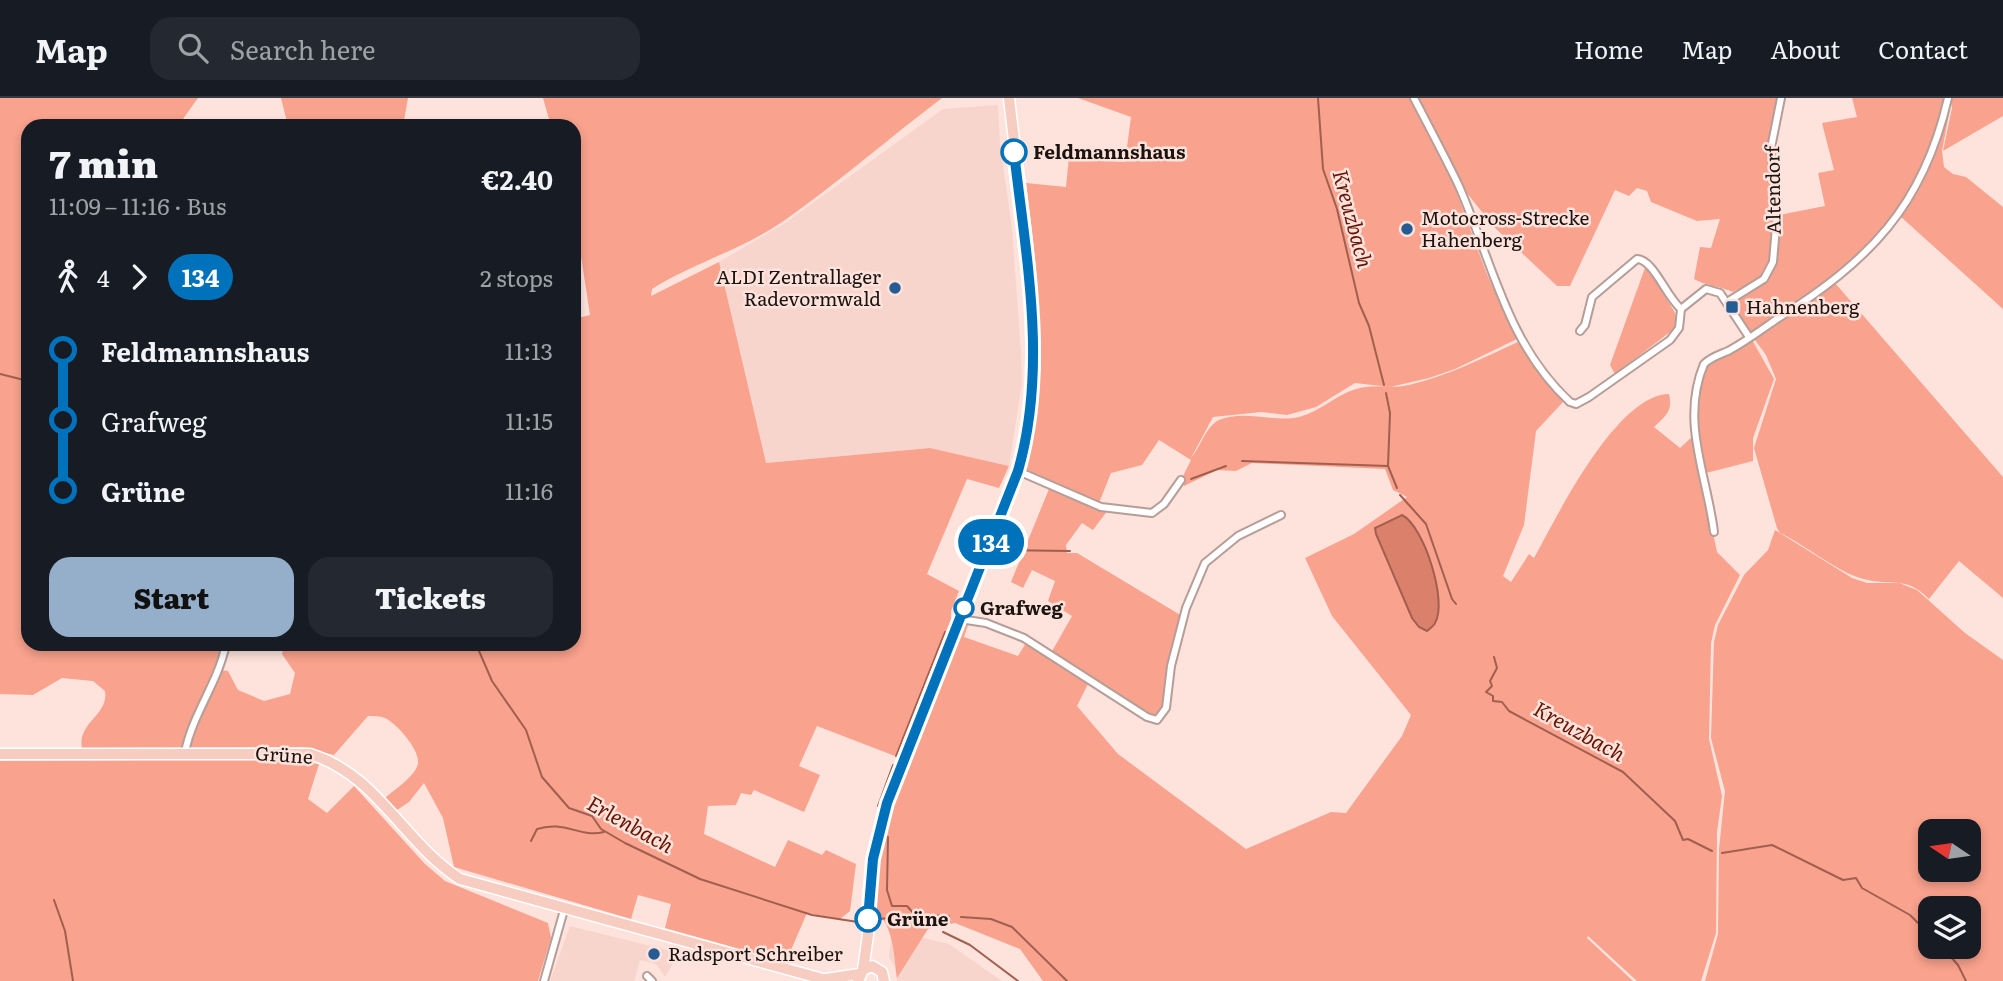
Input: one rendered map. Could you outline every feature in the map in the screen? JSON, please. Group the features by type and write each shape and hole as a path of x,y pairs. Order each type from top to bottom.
{"main road":[{"path":"860,975 868,935 871,874 883,816 1018,471 1034,394 1034,343 1009,98"},
{"name":"Grüne","path":"0,754 310,754 347,769 429,855 451,873 477,886 828,980 860,975 877,968"},
{"path":"868,935 877,968 884,981"}],"street":[{"path":"1414,98 1458,186 1491,277 1523,343 1536,364 1570,402 1576,404 1589,397 1670,340 1679,328 1681,309 1706,289 1720,293 1749,338"},
{"name":"Altendorf","path":"1727,302 1766,277 1773,262 1777,215 1771,148 1780,98"},
{"path":"1714,532 1694,436 1694,405 1704,364 1834,282 1868,250 1905,206 1925,172 1940,132 1948,98"},
{"path":"1580,331 1586,325 1592,297 1637,259 1650,265 1667,296 1681,309"},
{"path":"1018,471 1101,507 1152,513 1165,502 1181,480"},
{"path":"960,619 986,623 1024,638 1147,717 1157,720 1166,708 1171,666 1188,600 1205,563 1238,536 1281,515"},
{"path":"185,752 192,726 220,670 224,651"},
{"path":"544,981 564,910"}],"shaded area":[{"path":"0,98 198,98 183,119 21,119 21,651 223,651 219,670 228,671 238,690 264,701 290,694 295,673 283,651 581,651 581,317 590,315 581,256 581,119 549,119 543,98 942,98 785,220 753,239 652,289 651,296 719,262 766,463 930,448 1009,466 999,488 967,479 927,574 959,591 951,611 951,621 895,756 817,726 799,766 820,775 804,812 754,790 751,795 741,793 736,805 708,806 704,834 775,867 788,840 822,855 826,850 856,864 850,911 840,919 807,913 788,957 765,956 665,928 671,904 638,895 631,919 454,867 443,818 424,783 409,802 397,810 385,798 411,776 418,761 408,739 383,717 368,716 334,755 303,747 82,748 84,732 105,699 105,691 93,681 62,678 33,695 0,694"},
{"path":"281,98 408,98 404,119 286,119"},
{"path":"1078,98 1410,98 1454,185 1486,272 1517,339 1455,369 1391,387 1437,377 1518,342 1563,402 1536,431 1524,525 1503,576 1511,582 1529,554 1534,558 1573,487 1609,435 1629,414 1649,400 1669,394 1668,413 1654,427 1680,448 1693,436 1717,552 1740,575 1715,625 1711,643 1709,739 1722,796 1717,832 1716,933 1701,981 1637,981 1588,936 1587,938 1633,981 1043,981 1020,949 955,923 928,929 897,978 889,932 881,916 874,911 876,863 895,794 962,624 968,625 964,637 1018,656 1027,641 1089,682 1077,706 1118,754 1246,849 1331,812 1346,813 1402,736 1411,715 1332,616 1305,558 1354,534 1407,497 1393,490 1385,469 1252,463 1236,471 1217,470 1184,486 1181,480 1191,460 1159,440 1142,465 1111,473 1099,503 1025,469 1036,421 1041,365 1026,183 1066,187 1069,157 1125,162 1131,117","holes":["1355,383 1387,387 1362,388 1348,392 1299,417 1239,416 1219,420 1210,427 1191,458 1213,417 1261,412 1287,415 1316,407","1376,529 1431,565 1439,609 1435,624 1412,618"]},
{"path":"1417,98 1777,98 1769,148 1775,217 1770,268 1760,278 1733,292 1694,279 1700,247 1711,248 1720,219 1697,221 1651,202 1647,191 1637,188 1629,196 1615,190 1570,286 1557,286 1493,226 1463,188"},
{"path":"1852,98 1947,98 1924,172 1903,206 1851,266 1750,336 1728,302 1770,272 1779,215 1825,206 1818,173 1834,170 1822,123 1857,117"},
{"path":"1950,98 2003,98 2003,116 1943,151 1952,108"},
{"path":"1949,103 1942,151 1944,167 1953,174 1966,177 2003,207 2003,309 1900,216 1936,148"},
{"path":"998,105 1000,144 1012,228 1022,384 1009,466 930,448 765,463 719,262 785,223 943,109"},
{"path":"1646,265 1674,311 1677,318 1674,329 1615,374 1610,365"},
{"path":"1835,283 2003,477 2003,598 1959,561 1929,599 1907,584 1857,577 1780,533 1777,528 1754,448 1776,379 1766,355 1752,336"},
{"path":"1751,338 1774,379 1753,438 1753,461 1702,474 1695,405 1705,364"},
{"path":"1049,489 1108,510 1093,530 1082,523 1066,545 1067,553 1077,553 1182,616 1165,703 1159,716 1148,715 1051,653 1072,616 1048,601 1055,581 1032,570 1023,588 1011,582"},
{"path":"1402,515 1410,522 1426,548 1436,583 1438,613 1435,624 1427,631 1419,627 1412,618 1376,534 1375,528"},
{"path":"1775,530 1852,578 1867,583 1899,583 1917,590 1965,633 2003,660 2003,981 1705,981 1718,934 1719,849 1725,791 1711,738 1714,642 1718,625 1744,575 1768,550"},
{"path":"278,759 319,764 308,799 327,813 354,786 425,864 445,881 548,923 551,938 538,981 0,981 0,761"},
{"path":"570,926 679,953 665,977 656,964 640,960 634,981 550,981"},
{"path":"892,930 949,944 1002,981 897,981 895,968 889,957"}],"waterway":[{"name":"Kreuzbach","path":"1318,98 1323,169 1337,209 1359,303 1369,326 1384,385"},
{"path":"0,374 21,379"},
{"name":"Kreuzbach","path":"1386,393 1390,413 1388,466 1397,488"},
{"path":"1242,461 1388,466"},
{"path":"1191,479 1226,466"},
{"name":"Kreuzbach","path":"1400,495 1426,524 1456,604"},
{"path":"1001,550 1070,551"},
{"path":"896,756 945,632"},
{"name":"Erlenbach","path":"479,651 492,681 526,730 542,777 569,808 592,816 601,829 625,843 700,879 812,915 858,922"},
{"name":"Kreuzbach","path":"1494,657 1497,668 1490,681 1492,686 1486,692 1493,696 1493,701 1502,702 1509,711 1623,772 1675,821 1683,840 1688,839 1712,851"},
{"path":"878,806 893,765"},
{"path":"531,841 537,829 547,827 587,833 604,832"},
{"path":"888,837 887,890 892,906 907,906 915,915"},
{"name":"Kreuzbach","path":"1722,853 1772,845 1843,880 1856,878 1862,888 1910,915 1918,923"},
{"path":"54,900 65,931 73,981"},
{"name":"Erlenbach","path":"880,919 915,915 949,916"},
{"name":"Erlenbach","path":"961,917 991,919 1012,927 1067,981"},
{"path":"943,932 970,945 1018,981"},
{"name":"Kreuzbach","path":"1953,959 1966,981"}],"bus line":[{"name":"134","path":"868,919 873,859 887,803 1018,471 1030,425 1034,394 1034,343 1014,152"}],"place":[{"name":"Feldmannshaus","path":"1014,152"},
{"name":"Motocross-Strecke Hahenberg","path":"1407,229"},
{"name":"ALDI Zentrallager Radevormwald","path":"895,288"},
{"name":"Hahnenberg","path":"1732,307"},
{"name":"Grafweg","path":"964,608"},
{"name":"Grüne","path":"868,919"},
{"name":"Radsport Schreiber","path":"654,954"}]}
